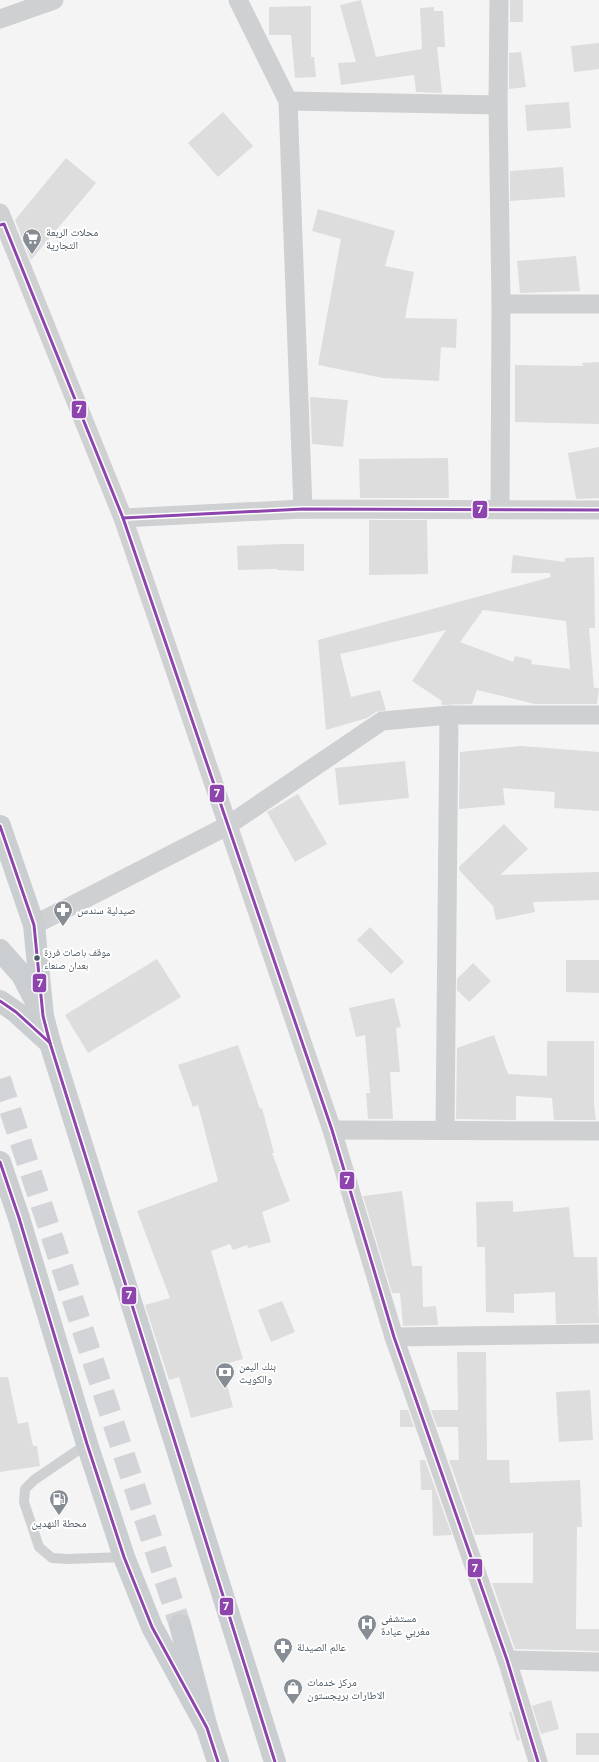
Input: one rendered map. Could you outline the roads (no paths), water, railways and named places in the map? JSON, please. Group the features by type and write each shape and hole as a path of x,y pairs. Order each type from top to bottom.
{"main road":[{"path":"0,826 34,925 43,1016 50,1044 275,1762"},
{"path":"0,950 22,975 43,1016"},
{"path":"0,1001 16,1012 50,1044"},
{"path":"0,1162 19,1218 87,1444 124,1557 152,1627 207,1728"},
{"path":"180,1625 207,1728 218,1762"}],"street":[{"path":"0,20 54,0"},
{"path":"238,0 288,101 303,510"},
{"path":"499,0 498,105 501,304 500,509"},
{"path":"288,101 498,105"},
{"path":"1,221 123,518 332,1130 394,1337 507,1660 538,1762"},
{"path":"501,304 599,304"},
{"path":"123,518 303,510 599,510"},
{"path":"445,1130 449,715"},
{"path":"34,925 227,826 382,720 449,715 599,715"},
{"path":"332,1130 599,1131"},
{"path":"394,1337 599,1334"},
{"path":"507,1660 599,1662"}],"lane":[{"path":"87,1444 34,1480 25,1489 24,1502 31,1524 39,1547 52,1558 68,1560 124,1557"}],"tunnel":[{"path":"0,1079 180,1625"}],"place":[{"name":"محلات الربعة التجارية","path":"32,255"},
{"name":"صيدلية سندس","path":"63,927"},
{"name":"موقف باصات فرزة بعدان صنعاء","path":"37,958"},
{"name":"بنك اليمن والكويت","path":"225,1389"},
{"name":"محطة النهدين","path":"59,1516"},
{"name":"مستشفى مغربي عيادة","path":"367,1641"},
{"name":"عالم الصيدلة","path":"283,1664"},
{"name":"مركز خدمات الاطارات بريجستون","path":"293,1705"}]}
